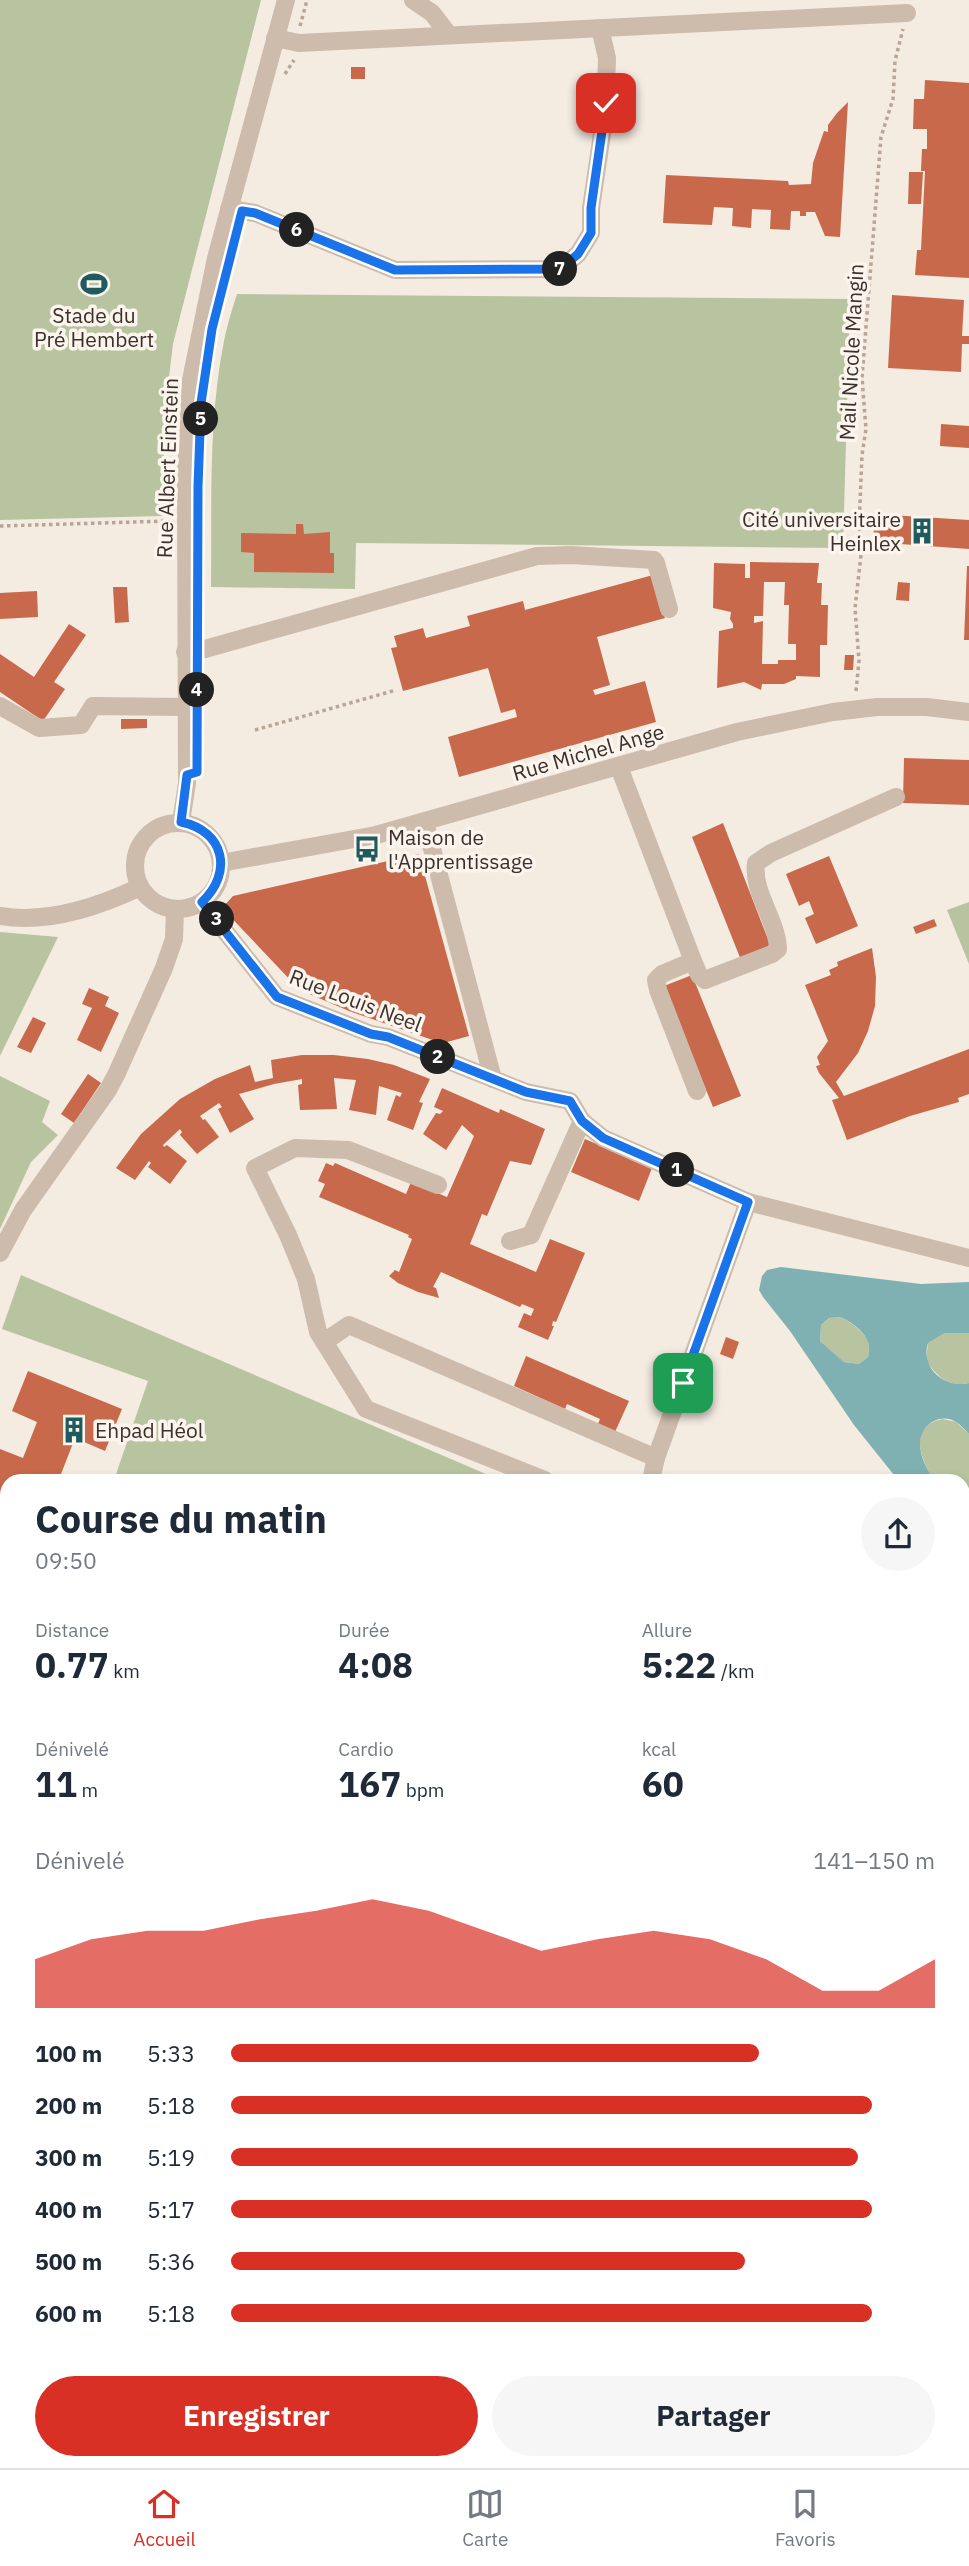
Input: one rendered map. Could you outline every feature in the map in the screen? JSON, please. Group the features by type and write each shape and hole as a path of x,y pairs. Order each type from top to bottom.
{"street":[{"name":"Rue Albert Einstein","path":"181,822 187,783 186,473 191,380 205,305 229,208 286,0"},
{"path":"413,0 432,13 449,35"},
{"path":"275,38 299,43 907,13"},
{"path":"229,208 255,213 395,270 560,269 578,254 591,233 591,208 605,114 607,58 600,28"},
{"path":"185,652 205,649 537,556 571,555 653,560 669,609"},
{"path":"0,706 39,728 81,725 93,706 186,707"},
{"name":"Rue Michel Ange","path":"221,863 376,835 737,732 853,709 927,707 969,712"},
{"path":"619,767 693,961 699,975 705,980 772,954 778,949 774,926 760,891 756,863 771,853 897,797"},
{"path":"181,822 204,831 214,842 221,863 217,884 202,902 184,909 162,906 152,901 140,887 135,874 138,850 143,840 160,826 181,822"},
{"path":"425,822 493,1079"},
{"path":"0,916 49,916 81,911 140,887"},
{"name":"Rue Louis Neel","path":"202,902 277,997 371,1034 388,1037 526,1092 570,1101 582,1121 603,1138 748,1202 969,1258"},
{"path":"0,1253 23,1210 108,1090 117,1073 168,958 174,939 175,909"},
{"path":"693,961 662,974 656,980 657,990 697,1091"},
{"path":"510,1241 531,1236 582,1121"},
{"path":"438,1185 348,1150 295,1148 255,1168 301,1268 318,1332 366,1409 530,1474"},
{"path":"652,1474 748,1202"},
{"path":"324,1342 349,1325 656,1458"}],"path":[{"path":"280,81 299,52 298,33 307,0"},
{"name":"Mail Nicole Mangin","path":"853,709 859,661 855,608 862,546 859,527 862,455 866,429 862,378 878,164 881,137 893,99 895,61 907,13"},
{"path":"0,526 173,521"},
{"path":"255,730 396,690"}],"green space":[{"name":"Stade du Pré Hembert","path":"0,0 261,0 173,344 165,410 162,516 0,520"},
{"path":"237,294 850,299 843,548 356,543 355,589 211,587 215,402 224,341"},
{"path":"969,902 969,964 947,910"},
{"path":"0,932 58,937 0,1056"},
{"path":"0,1076 50,1101 42,1122 58,1135 31,1162 0,1229"},
{"path":"21,1275 486,1474 116,1474 148,1381 2,1329"},
{"path":"840,1317 857,1328 866,1338 868,1357 859,1364 844,1362 820,1341 821,1325 829,1318"},
{"path":"945,1333 969,1333 969,1383 949,1382 934,1371 926,1360 928,1343"},
{"path":"943,1419 956,1422 969,1434 969,1474 931,1474 920,1444 925,1429"}],"water":[{"path":"781,1267 921,1284 969,1282 969,1333 945,1333 928,1343 926,1352 936,1375 951,1383 969,1383 969,1434 950,1419 932,1422 923,1431 920,1444 930,1474 893,1474 854,1425 790,1331 763,1297 759,1290 762,1276 767,1270","holes":["840,1317 857,1328 866,1338 869,1350 868,1357 859,1364 844,1362 820,1341 821,1325 829,1318"]}],"building":[{"path":"351,67 365,67 365,79 351,79"},
{"path":"925,80 969,83 969,278 915,275 917,250 921,250 925,171 921,171 922,149 927,149 927,129 913,129 914,99 924,99"},
{"path":"848,102 840,237 825,236 815,212 806,212 806,216 800,216 800,211 791,211 790,230 770,229 771,210 752,209 751,228 732,226 733,208 714,207 712,225 663,223 666,175 788,181 789,185 811,184 813,163 824,131 828,132 828,125"},
{"path":"909,172 923,172 921,204 908,204"},
{"path":"892,295 964,300 962,336 969,336 969,344 962,344 961,372 888,368"},
{"path":"941,424 969,426 969,448 940,446"},
{"name":"Cité universitaire Heinlex","path":"875,514 969,520 969,549 873,542"},
{"path":"296,524 303,524 304,534 330,532 334,573 254,572 254,553 241,552 241,533 296,534"},
{"path":"750,562 819,563 817,583 822,583 821,605 828,605 827,645 820,645 820,677 796,676 796,679 784,684 762,684 761,690 744,682 717,688 719,631 733,628 733,624 730,619 731,612 713,608 714,563 745,564 745,578 750,578","holes":["764,582 785,582 784,605 789,605 788,644 796,644 796,660 778,660 778,664 762,664 763,621 754,623 754,616 763,616"]},
{"path":"967,566 969,640 964,640"},
{"path":"653,575 665,618 597,637 610,685 593,690 595,695 645,681 656,722 459,777 448,737 517,717 515,709 501,713 488,668 403,691 391,648 397,647 394,636 423,628 426,638 470,626 467,616 523,601 525,610"},
{"path":"898,582 910,583 909,601 896,600"},
{"path":"113,587 127,587 129,622 115,623"},
{"path":"37,591 38,617 0,619 0,593"},
{"path":"69,624 86,635 54,682 65,689 43,721 0,692 0,654 34,677"},
{"path":"845,655 854,655 853,670 844,670"},
{"path":"121,719 147,719 147,728 121,729"},
{"path":"904,758 969,760 969,805 903,803"},
{"path":"723,823 771,947 741,960 692,837"},
{"path":"419,854 469,1036 447,1042 447,1045 349,1011 307,993 295,985 222,908 233,896"},
{"path":"829,856 858,926 816,944 805,918 814,914 809,901 799,906 786,874"},
{"path":"934,919 937,926 916,934 913,927"},
{"path":"872,948 876,977 875,1006 858,1053 836,1082 844,1096 969,1049 969,1094 958,1098 959,1102 910,1116 847,1140 832,1100 839,1098 816,1066 820,1065 817,1057 828,1041 805,985 831,975 829,970 838,966 837,962"},
{"path":"692,975 741,1096 713,1107 664,986"},
{"path":"89,988 109,997 105,1006 119,1013 101,1052 77,1040 92,1008 82,1004"},
{"path":"33,1017 46,1023 31,1053 17,1047"},
{"path":"302,1055 368,1059 394,1065 430,1079 419,1102 423,1103 413,1130 387,1120 396,1095 400,1097 402,1093 379,1086 376,1115 349,1110 356,1080 334,1078 337,1109 300,1110 298,1085 302,1084 302,1079 239,1094 254,1119 230,1133 218,1109 222,1107 219,1103 200,1116 219,1137 197,1154 180,1135 180,1129 163,1145 167,1145 187,1161 170,1184 148,1167 151,1163 149,1161 135,1180 116,1168 141,1134 180,1099 215,1079 250,1065 255,1082 273,1078 271,1060"},
{"path":"88,1074 101,1083 74,1123 61,1114"},
{"path":"442,1088 499,1113 500,1109 545,1129 531,1165 510,1161 487,1216 482,1214 470,1244 536,1272 550,1239 585,1253 556,1322 553,1321 554,1326 548,1340 518,1327 524,1313 531,1316 534,1309 522,1304 520,1307 441,1272 433,1287 436,1288 439,1298 398,1283 389,1276 395,1270 399,1272 412,1239 409,1235 319,1197 325,1184 318,1181 326,1163 333,1166 335,1163 406,1194 411,1182 447,1197 474,1136 462,1125 446,1150 423,1134 436,1113 443,1111 434,1107"},
{"path":"585,1139 652,1168 639,1201 571,1172"},
{"path":"726,1337 739,1342 733,1359 720,1354"},
{"path":"526,1356 629,1401 615,1432 598,1424 600,1419 567,1404 565,1409 514,1386"},
{"name":"Ehpad Héol","path":"28,1371 122,1409 105,1451 75,1438 61,1474 0,1474 0,1449 23,1458 37,1422 12,1411"}],"place":[{"name":"Stade du Pré Hembert","path":"94,284"},
{"name":"Cité universitaire Heinlex","path":"922,531"},
{"name":"Maison de l'Apprentissage","path":"367,849"},
{"name":"Ehpad Héol","path":"74,1430"}],"route":[{"path":"606,103 591,208 591,233 578,254 560,269 395,270 255,213 242,211 212,329 201,403 197,772 187,775 181,822 204,831 219,852 221,872 217,884 202,902 277,997 371,1034 388,1037 526,1092 570,1101 582,1121 603,1138 748,1202 683,1383"}]}
